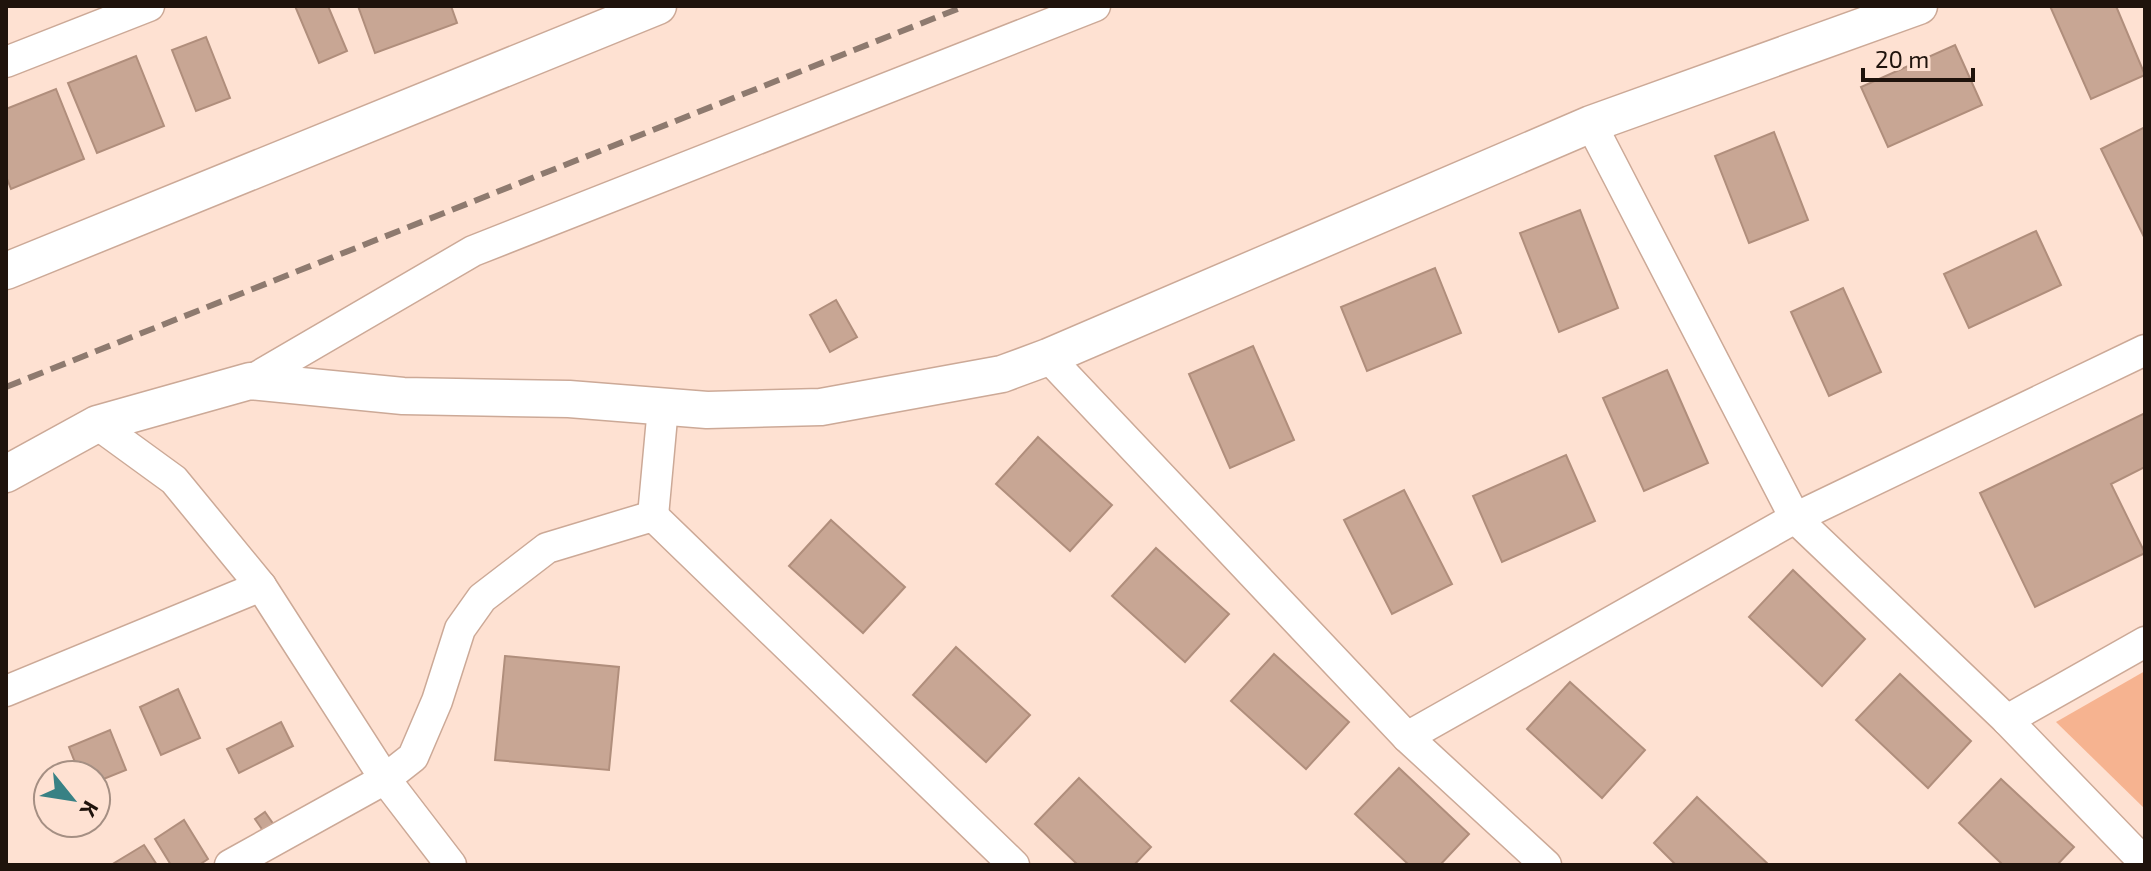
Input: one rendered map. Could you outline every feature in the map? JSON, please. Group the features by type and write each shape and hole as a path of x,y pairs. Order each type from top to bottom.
{"street":[{"path":"6,62 149,6"},
{"path":"6,271 658,6"},
{"path":"6,474 97,424 250,381 473,251 1095,6"},
{"path":"250,381 403,396 569,399 707,410 821,407 1002,374 1591,124 1919,6"},
{"path":"1591,124 1795,518 2007,720 2145,863"},
{"path":"1407,737 1795,518 2145,350"},
{"path":"1048,357 1407,737 1546,865"},
{"path":"653,516 663,407"},
{"path":"97,424 174,480 261,586 385,779 451,865"},
{"path":"230,865 385,779 413,757 437,701 460,629 482,598 547,548 653,516"},
{"path":"653,516 1014,865"},
{"path":"6,691 261,586"},
{"path":"2007,720 2145,642"}],"shaded area":[{"path":"2145,671 2145,809 2056,722"}],"building":[{"path":"295,6 328,6 347,51 319,63"},
{"path":"358,6 451,6 457,23 375,53"},
{"path":"2050,6 2116,6 2145,75 2091,99"},
{"path":"206,37 230,98 196,111 172,50"},
{"path":"1955,45 1982,105 1888,147 1861,87"},
{"path":"136,56 164,126 97,153 68,83"},
{"path":"56,89 84,159 11,189 6,176 6,109"},
{"path":"2145,127 2145,239 2101,149"},
{"path":"1774,132 1808,220 1749,243 1715,156"},
{"path":"1580,210 1618,308 1559,332 1520,233"},
{"path":"2036,231 2061,285 1969,328 1944,274"},
{"path":"1435,268 1461,333 1367,371 1341,307"},
{"path":"1843,288 1881,372 1829,396 1791,312"},
{"path":"836,300 857,337 830,352 810,315"},
{"path":"1253,346 1294,440 1230,468 1189,374"},
{"path":"1667,370 1708,463 1644,491 1603,398"},
{"path":"2145,413 2145,467 2111,484 2145,553 2035,607 1980,493"},
{"path":"1038,437 1112,505 1070,551 996,484"},
{"path":"1566,455 1595,521 1502,562 1473,496"},
{"path":"1404,490 1452,584 1392,614 1344,520"},
{"path":"831,520 905,587 863,633 789,566"},
{"path":"1156,548 1229,614 1185,662 1112,596"},
{"path":"1793,570 1865,639 1822,686 1749,617"},
{"path":"956,647 1030,715 986,762 913,695"},
{"path":"1274,654 1349,722 1306,769 1231,701"},
{"path":"505,656 619,667 609,770 495,760"},
{"path":"1900,674 1971,741 1928,788 1856,720"},
{"path":"1570,682 1645,750 1602,798 1527,729"},
{"path":"178,689 200,738 161,755 140,707"},
{"path":"281,722 293,746 239,773 227,749"},
{"path":"110,730 126,770 112,776 112,759 74,759 69,747"},
{"path":"1399,768 1469,834 1440,865 1409,865 1355,814"},
{"path":"1079,778 1151,847 1134,865 1078,865 1035,824"},
{"path":"2001,779 2074,847 2057,865 2003,865 1959,823"},
{"path":"1697,797 1769,865 1676,865 1654,843"},
{"path":"265,812 281,835 270,841 255,819"},
{"path":"184,820 208,859 199,865 171,865 155,839"},
{"path":"144,845 157,865 111,865"}],"railway":[{"path":"6,387 965,6"}]}
